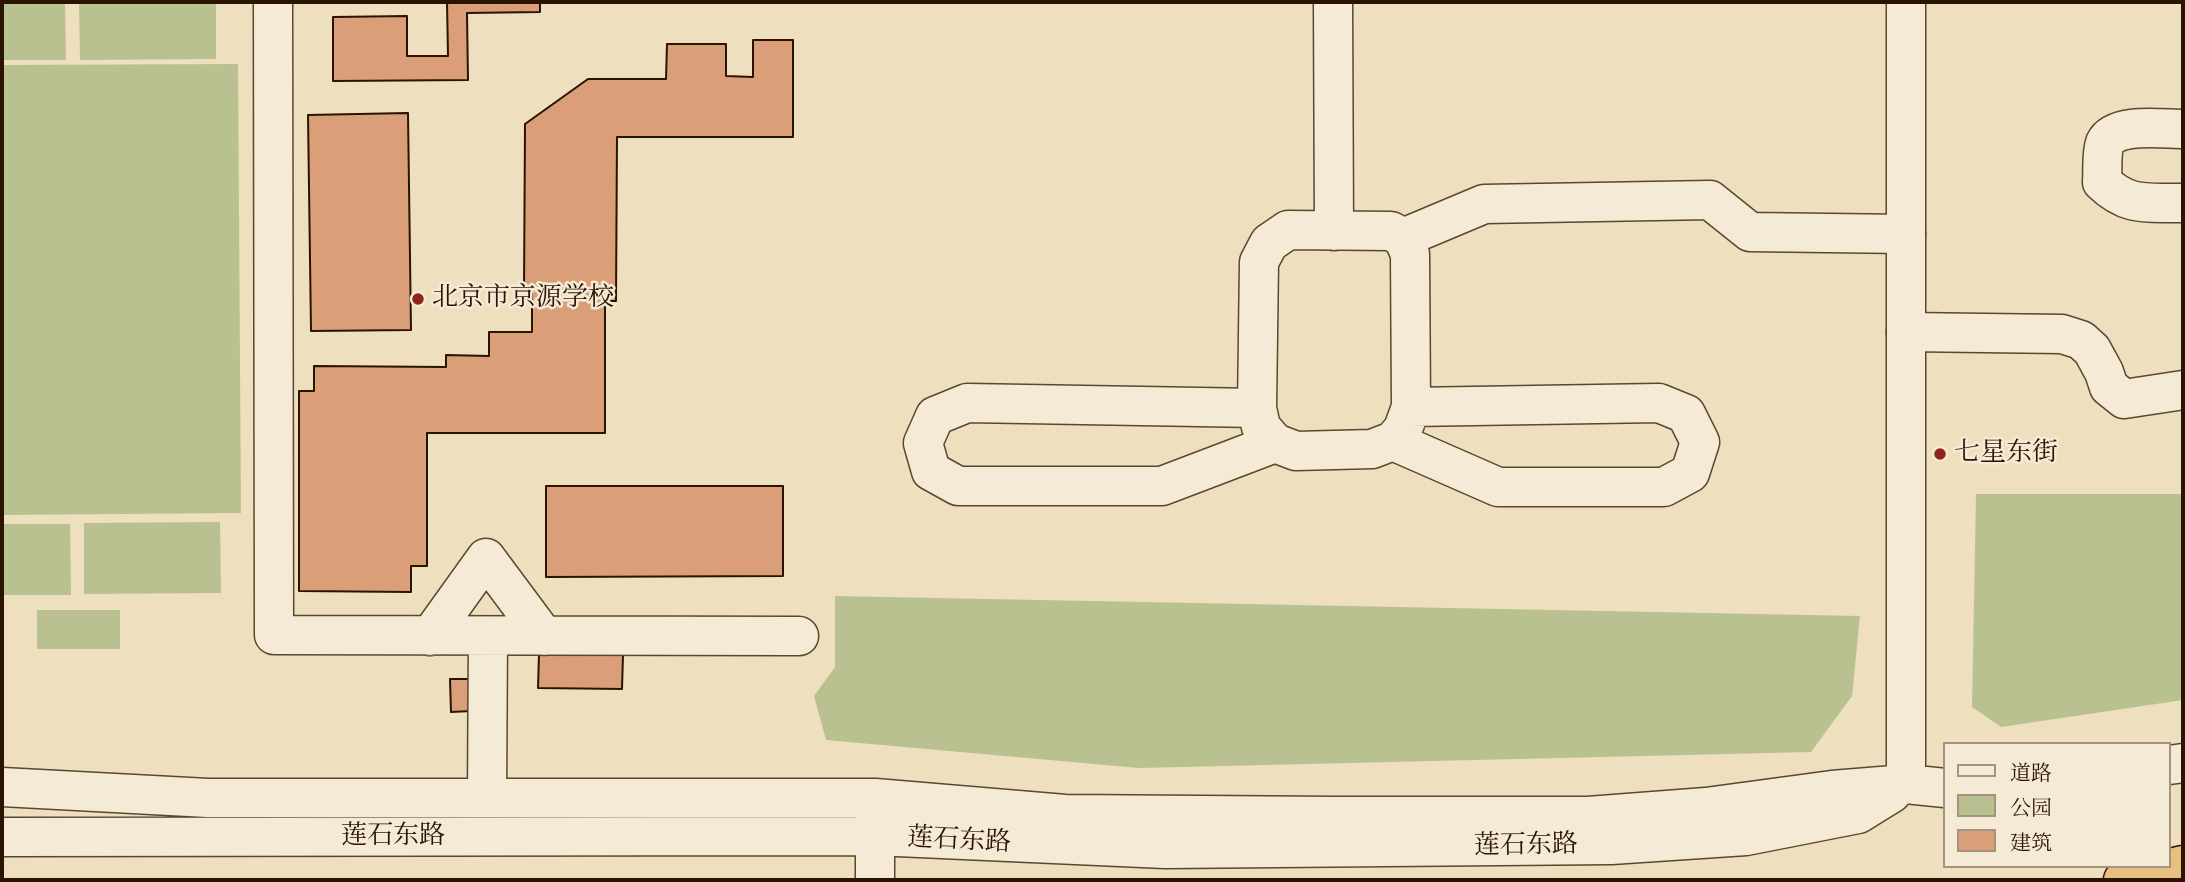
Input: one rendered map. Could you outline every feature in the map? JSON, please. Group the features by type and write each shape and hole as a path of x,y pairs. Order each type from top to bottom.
{"highway":[{"path":"2123,880 2183,865"}],"street":[{"path":"273,2 274,635 799,636"},
{"path":"1333,2 1334,231"},
{"path":"1906,2 1906,784"},
{"path":"2183,129 2128,129 2113,132 2105,144 2102,182 2128,201 2183,203"},
{"path":"1403,238 1484,204 1710,200 1750,232 1906,233"},
{"path":"1288,230 1334,231 1391,231 1403,238 1410,254 1410,407 1403,429 1393,441 1372,449 1296,451 1275,443 1261,427 1257,408 1259,262 1269,243 1288,230"},
{"path":"1906,332 2062,334 2081,340 2087,345 2104,372 2109,387 2124,399 2183,390"},
{"path":"1257,408 967,403 935,416 923,443 930,471 958,486 1162,486 1275,443"},
{"path":"1393,441 1497,487 1664,487 1690,472 1700,442 1686,414 1658,403 1410,407"},
{"path":"430,636 486,558 544,636"},
{"path":"487,798 488,636"},
{"name":"莲石东路","path":"2,787 208,798 875,798 1065,814 1588,816 1706,807 1832,790 1906,784 1944,788"},
{"name":"莲石东路","path":"2,837 875,836 1166,849 1611,845 1746,836 1858,814 1906,784"},
{"path":"875,798 875,880"}],"green space":[{"path":"2,2 65,2 66,60 2,60"},
{"path":"79,2 216,2 216,59 80,60"},
{"path":"238,64 241,513 2,515 2,65"},
{"path":"1976,494 2183,494 2183,700 2001,727 1972,707"},
{"path":"220,522 221,593 84,594 84,523"},
{"path":"2,524 70,524 71,595 2,595"},
{"path":"835,596 1860,616 1852,696 1811,752 1139,768 826,740 814,696 835,667"},
{"path":"37,610 120,610 120,649 37,649"}],"building":[{"path":"447,2 540,2 540,12 467,13 468,80 333,81 333,17 407,16 407,56 448,56"},
{"path":"753,40 793,40 793,137 617,137 616,301 605,301 605,433 427,433 427,566 411,566 411,592 299,591 299,391 314,391 314,366 446,367 446,355 489,356 489,332 532,332 532,292 524,292 525,124 588,79 666,79 667,44 726,44 726,76 753,77"},
{"path":"408,113 411,330 311,331 308,115"},
{"path":"546,486 783,486 783,576 546,577"},
{"path":"539,654 623,655 622,689 538,688"},
{"path":"450,679 471,679 471,711 451,712"}],"place":[{"name":"北京市京源学校","path":"418,299"},
{"name":"七星东街","path":"1940,454"}]}
